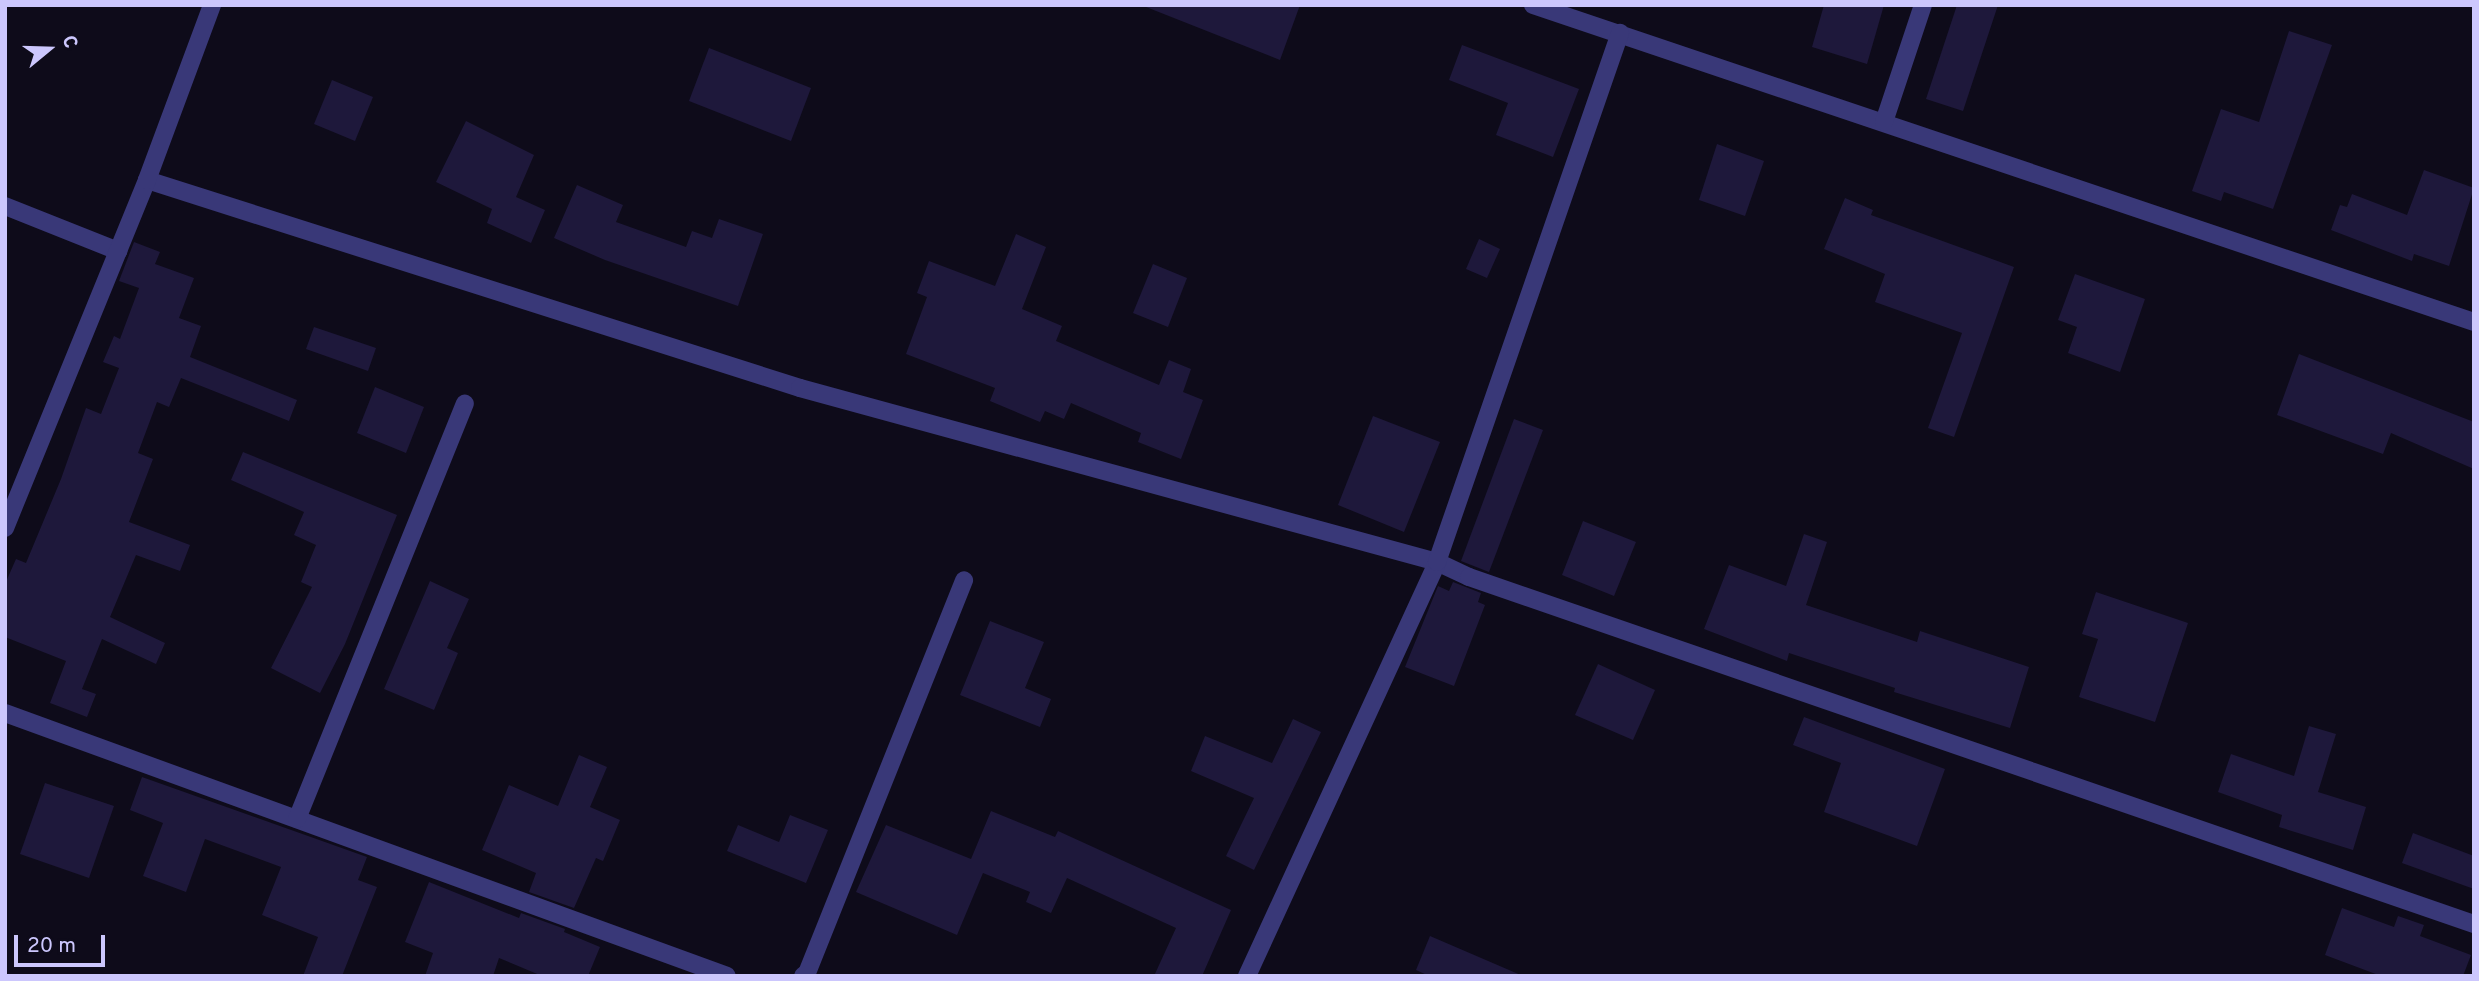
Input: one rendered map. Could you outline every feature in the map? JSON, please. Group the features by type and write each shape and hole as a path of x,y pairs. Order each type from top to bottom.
{"street":[{"path":"5,528 147,180 212,5"},
{"path":"1533,5 2474,322"},
{"path":"1884,122 1923,5"},
{"path":"1247,976 1437,562 1620,33"},
{"path":"147,180 800,388 1437,562 1469,577 2474,924"},
{"path":"5,206 118,251"},
{"path":"297,819 465,404"},
{"path":"803,976 807,973 964,580"},
{"path":"5,713 727,976"}],"building":[{"path":"1141,5 1300,5 1280,60"},
{"path":"1824,5 1884,5 1867,64 1812,47"},
{"path":"1957,5 1998,5 1963,111 1926,99"},
{"path":"2289,31 2332,45 2273,209 2224,192 2221,201 2192,191 2221,109 2259,122"},
{"path":"1462,45 1579,89 1553,157 1496,135 1508,103 1449,80"},
{"path":"709,48 811,88 791,141 689,101"},
{"path":"332,80 373,97 355,141 314,124"},
{"path":"466,121 534,155 516,197 545,210 531,243 487,223 492,209 436,182"},
{"path":"1717,144 1764,161 1745,216 1699,200"},
{"path":"2424,170 2474,188 2449,266 2414,254 2412,261 2331,230 2340,205 2347,207 2352,194 2407,215"},
{"path":"577,185 623,205 616,222 686,247 692,231 712,238 719,219 763,234 738,306 605,260 554,238"},
{"path":"1845,198 1873,210 1871,215 2014,267 1954,437 1928,428 1962,333 1875,302 1885,274 1824,249"},
{"path":"1016,234 1046,247 1022,309 1062,326 1056,341 1159,385 1169,360 1191,369 1183,392 1203,400 1181,459 1138,442 1141,433 1071,403 1064,419 1045,411 1040,422 990,401 995,388 906,354 927,297 917,293 929,261 995,286"},
{"path":"1479,239 1500,249 1487,278 1466,269"},
{"path":"134,242 160,252 155,264 194,278 179,318 201,326 190,357 297,400 289,421 181,378 169,407 157,402 138,453 153,459 129,522 190,545 180,571 136,555 110,617 165,643 156,664 102,639 82,689 96,694 87,717 50,703 66,661 5,637 5,584 16,559 26,563 61,479 86,408 101,414 119,368 103,362 114,336 120,339 139,288 119,281"},
{"path":"1153,264 1187,278 1168,327 1133,313"},
{"path":"2075,274 2145,299 2120,372 2068,353 2077,327 2058,320"},
{"path":"314,327 376,348 368,371 306,349"},
{"path":"2299,354 2474,422 2474,469 2391,433 2383,454 2277,415"},
{"path":"375,387 424,407 406,453 357,433"},
{"path":"1373,416 1440,442 1404,532 1338,505"},
{"path":"1514,419 1543,430 1489,572 1461,561"},
{"path":"243,452 397,515 345,644 320,693 271,668 312,587 301,582 316,545 294,535 304,512 231,480"},
{"path":"1583,521 1636,542 1614,596 1562,575"},
{"path":"1804,534 1827,542 1806,605 1917,642 1920,631 2029,667 2010,728 1894,692 1895,688 1789,653 1787,661 1704,629 1729,565 1786,586"},
{"path":"430,581 469,599 447,648 458,653 434,710 384,689"},
{"path":"1453,582 1481,593 1478,602 1485,605 1454,686 1405,667 1438,586 1449,591"},
{"path":"2096,592 2188,623 2155,722 2079,697 2098,639 2082,634"},
{"path":"990,621 1044,642 1025,688 1051,699 1040,727 960,695"},
{"path":"1598,664 1655,690 1633,740 1575,715"},
{"path":"1804,717 1945,769 1917,846 1824,812 1841,763 1793,745"},
{"path":"1293,719 1321,732 1254,870 1226,856 1254,798 1191,771 1205,736 1272,763"},
{"path":"2309,726 2336,734 2318,792 2366,807 2353,850 2279,827 2282,815 2218,792 2231,754 2294,776"},
{"path":"579,755 607,767 590,807 620,820 603,861 596,858 574,908 529,892 536,873 482,850 509,785 558,806"},
{"path":"142,777 367,857 358,880 377,887 342,976 303,976 318,937 262,915 281,867 205,839 186,892 143,876 163,823 130,810"},
{"path":"45,783 114,806 89,878 20,854"},
{"path":"991,811 1055,837 1058,831 1231,910 1202,976 1154,976 1176,928 1067,878 1051,913 1026,902 1030,892 983,873 957,935 856,892 886,825 971,859"},
{"path":"790,815 828,830 806,883 727,851 738,825 779,842"},
{"path":"2413,833 2474,856 2474,889 2402,863"},
{"path":"429,882 519,918 521,913 565,929 564,932 600,947 588,976 542,976 499,958 493,976 425,976 433,953 405,942"},
{"path":"2342,908 2394,927 2398,916 2424,925 2420,936 2471,955 2463,976 2381,976 2325,955"},
{"path":"1430,936 1523,976 1429,976 1416,970"}]}
